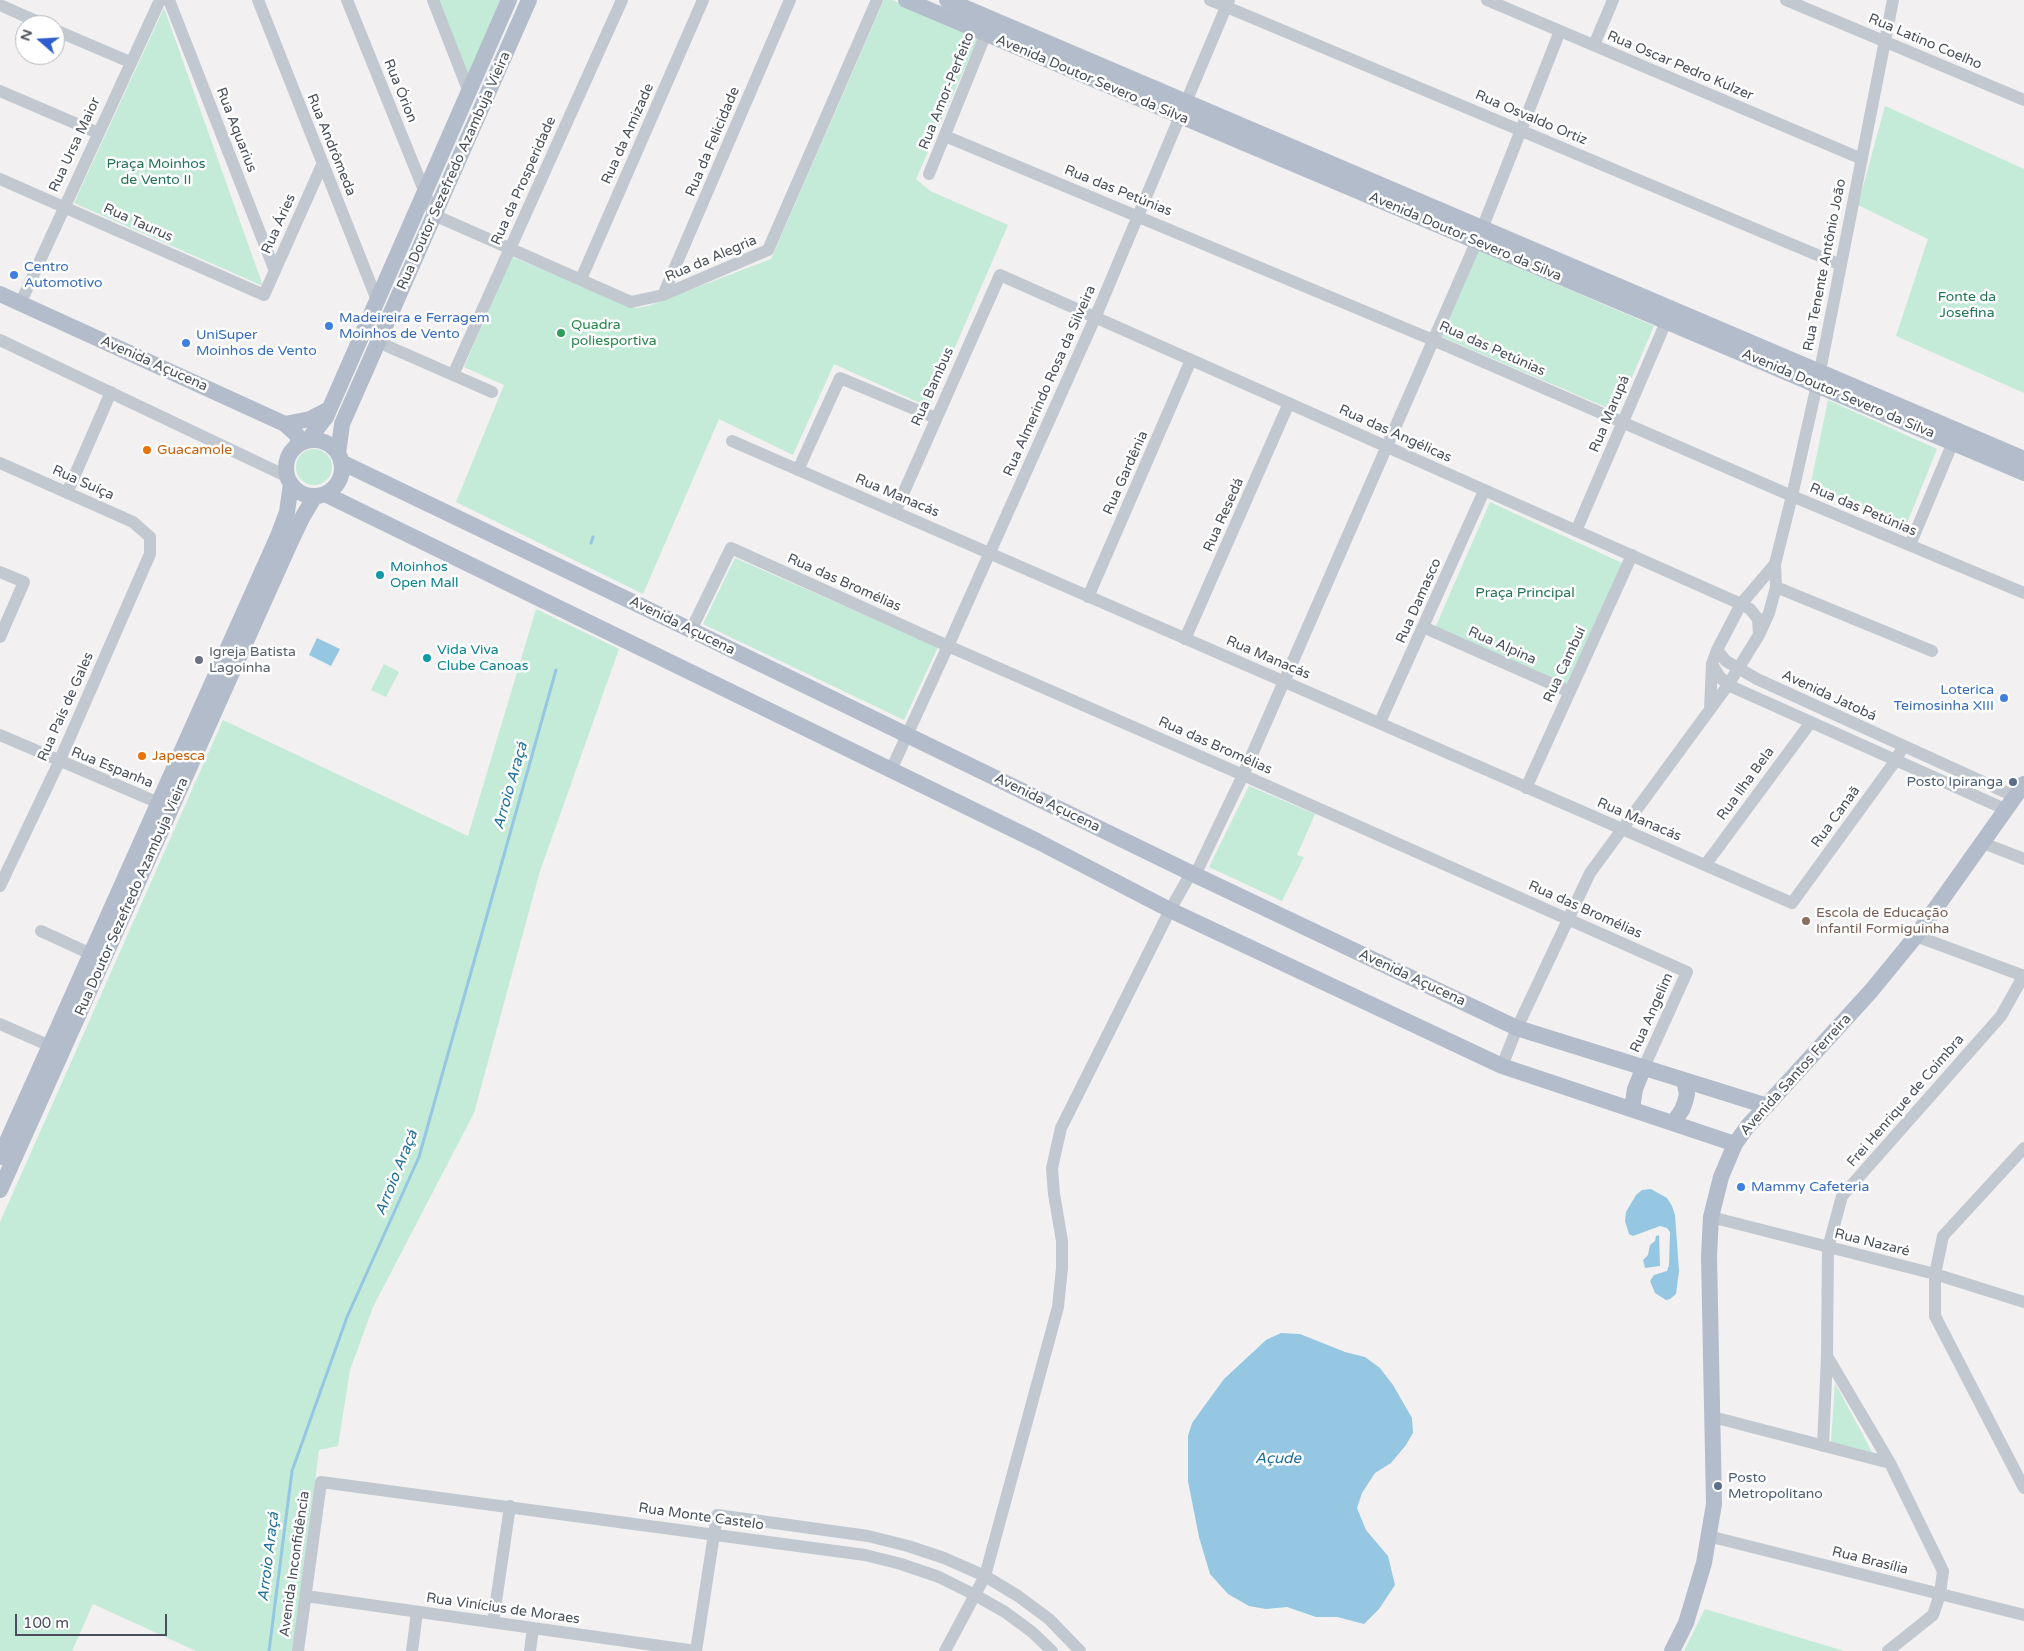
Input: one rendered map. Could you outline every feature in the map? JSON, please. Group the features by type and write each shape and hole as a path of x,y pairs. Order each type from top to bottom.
{"main road":[{"name":"Rua Doutor Sezefredo Azambuja Vieira","path":"303,442 326,417 509,0"},
{"name":"Rua Doutor Sezefredo Azambuja Vieira","path":"340,458 342,424 529,0"},
{"name":"Avenida Doutor Severo da Silva","path":"906,0 985,35 1182,109"},
{"name":"Avenida Doutor Severo da Silva","path":"947,0 992,19 1182,109 1955,437 2024,473"},
{"name":"Avenida Açucena","path":"0,294 285,424"},
{"path":"285,424 310,419 329,409"},
{"path":"285,424 303,442"},
{"name":"Avenida Doutor Severo da Silva","path":"1955,437 2024,459"},
{"path":"320,495 333,488 338,481 342,472 340,458 332,446 325,442 303,442 292,450 287,458 285,467 289,480 297,491 306,495 320,495 1037,841 1170,910 1502,1066 1734,1144"},
{"name":"Avenida Açucena","path":"340,458 1191,873 1517,1028 1767,1106"},
{"name":"Rua Doutor Sezefredo Azambuja Vieira","path":"0,1157 278,536 287,512 289,480"},
{"name":"Rua Doutor Sezefredo Azambuja Vieira","path":"0,1190 295,533 320,495"},
{"name":"Avenida Santos Ferreira","path":"1672,1651 1686,1623 1704,1563 1714,1504 1709,1256 1711,1217 1721,1177 1734,1144 1747,1127 1871,991 1916,936 2016,797"},
{"path":"1632,1109 1635,1089 1644,1067"},
{"path":"1673,1123 1685,1102 1687,1094 1684,1080"}],"street":[{"name":"Rua Ursa Maior","path":"20,304 160,0"},
{"name":"Rua Aquarius","path":"169,0 275,271"},
{"name":"Rua Andrômeda","path":"258,0 322,166 377,300"},
{"name":"Rua Órion","path":"348,0 424,193"},
{"path":"433,0 468,92"},
{"name":"Rua da Prosperidade","path":"453,375 622,0"},
{"name":"Rua da Amizade","path":"581,279 703,0"},
{"name":"Rua da Felicidade","path":"663,295 790,0"},
{"name":"Rua da Alegria","path":"434,214 631,302 663,295 768,250 877,0"},
{"name":"Rua Osvaldo Ortiz","path":"1210,0 1227,3 1841,265"},
{"name":"Rua Oscar Pedro Kulzer","path":"1487,0 1862,159"},
{"path":"1594,45 1613,0"},
{"name":"Rua Latino Coelho","path":"1786,0 2024,100"},
{"name":"Rua Tenente Antônio João","path":"1502,1066 1517,1028 1590,873 1728,685 1759,635 1769,613 1776,587 1775,564 1818,378 1893,0"},
{"name":"Rua Almerindo Rosa da Silveira","path":"891,770 1095,318 1227,3"},
{"path":"0,6 21,15"},
{"name":"Rua Amor-Perfeito","path":"929,174 992,19"},
{"path":"945,1651 985,1576 1058,1307 1062,1268 1062,1241 1054,1194 1052,1168 1056,1143 1067,1115 1170,910 1191,873 1198,869 1243,774 1479,235 1560,31"},
{"path":"65,34 130,62"},
{"path":"0,91 98,133"},
{"name":"Rua das Petúnias","path":"945,136 1434,340 1792,496 2024,593"},
{"name":"Rua Áries","path":"264,295 322,166"},
{"name":"Rua Taurus","path":"0,179 264,295"},
{"path":"424,193 434,214"},
{"name":"Rua das Angélicas","path":"1000,275 1741,604 1750,609 1758,619 1759,635"},
{"name":"Rua Bambus","path":"895,512 1000,275"},
{"name":"Rua Marupá","path":"1576,531 1670,315"},
{"path":"0,340 111,392 289,480"},
{"path":"378,342 492,392"},
{"name":"Rua Gardênia","path":"1088,597 1191,360"},
{"path":"798,470 840,378 936,418"},
{"path":"67,493 111,392"},
{"name":"Rua Resedá","path":"1185,639 1289,403"},
{"path":"1910,546 1955,437"},
{"name":"Rua Manacás","path":"732,441 1792,903"},
{"name":"Rua Suíça","path":"0,464 133,522 150,537"},
{"name":"Rua Damasco","path":"1380,722 1484,491"},
{"name":"Rua País de Gales","path":"0,886 59,762 150,554 150,537"},
{"name":"Rua das Bromélias","path":"691,630 730,548 1687,972"},
{"name":"Rua Cambuí","path":"1526,788 1632,555"},
{"name":"Rua Tenente Antônio João","path":"1710,709 1712,664 1717,650 1741,604 1775,564"},
{"path":"0,572 24,582 0,637"},
{"path":"1776,587 1932,651"},
{"name":"Rua Alpina","path":"1423,627 1570,692"},
{"name":"Avenida Jatobá","path":"1717,650 1726,661 1738,669 2016,797"},
{"path":"1712,664 1719,676 1728,685 1923,772 2016,797"},
{"name":"Rua Ilha Bela","path":"1706,864 1811,722"},
{"name":"Rua Espanha","path":"0,735 158,803"},
{"name":"Rua Canaã","path":"1792,903 1896,760 1903,746"},
{"path":"1923,772 1930,759"},
{"path":"1983,844 2024,859"},
{"path":"40,931 91,954"},
{"path":"1916,936 2024,975"},
{"name":"Rua Angelim","path":"1644,1067 1687,972"},
{"name":"Frei Henrique de Coimbra","path":"1823,1446 1827,1356 1828,1248 1842,1196 2001,1016 2024,975"},
{"path":"0,1024 50,1046"},
{"path":"2024,1148 1943,1236 1935,1274 1936,1316 2024,1488"},
{"name":"Rua Nazaré","path":"1711,1217 1935,1274 2024,1302"},
{"path":"1827,1356 1890,1463 1944,1571 1940,1594 1932,1615 1888,1651"},
{"path":"1713,1417 1890,1463"},
{"name":"Rua Monte Castelo","path":"321,1482 865,1555 901,1564 939,1577 975,1595 1005,1612 1032,1632 1052,1651"},
{"name":"Avenida Inconfidência","path":"298,1651 321,1482"},
{"path":"493,1622 510,1506"},
{"name":"Rua Monte Castelo","path":"714,1534 717,1516 868,1536 908,1546 944,1558 985,1576 1018,1596 1049,1619 1080,1651"},
{"path":"696,1651 714,1534"},
{"name":"Rua Brasília","path":"1708,1536 2024,1615"},
{"name":"Rua Vinícius de Moraes","path":"306,1596 533,1628 643,1647 696,1651"},
{"path":"412,1651 417,1612"},
{"path":"530,1651 533,1628"}],"green space":[{"path":"437,0 503,0 468,80"},
{"path":"884,0 892,0 978,38 916,179 930,191 1008,225 929,407 834,364 793,455 719,419 643,594 456,502 504,385 464,367 512,257 636,308 648,306 771,259"},
{"name":"Praça Moinhos de Vento II","path":"164,8 263,286 74,203"},
{"name":"Fonte da Josefina","path":"1885,106 2024,169 2024,393 1896,336 1928,239 1858,205"},
{"path":"1477,250 1654,326 1617,412 1440,336"},
{"path":"1828,400 1937,449 1905,528 1810,488"},
{"path":"314,449 327,454 332,467 327,480 314,485 301,480 296,467 301,454"},
{"name":"Praça Principal","path":"1490,502 1622,563 1566,686 1435,628"},
{"path":"735,558 938,647 904,720 703,624"},
{"path":"536,609 619,649 540,871 474,1113 373,1307 350,1370 338,1446 319,1450 294,1651 196,1651 93,1604 72,1651 0,1651 0,1222 223,720 468,836"},
{"path":"384,664 399,672 386,697 371,690"},
{"path":"1249,786 1315,814 1297,855 1304,857 1282,901 1209,867"},
{"path":"1835,1383 1872,1452 1831,1442"},
{"path":"1705,1609 1844,1651 1684,1651"}],"water":[{"path":"317,638 340,649 331,666 309,655"},
{"path":"1651,1189 1667,1198 1675,1215 1679,1271 1676,1294 1666,1300 1655,1293 1650,1281 1654,1275 1667,1271 1669,1265 1670,1232 1667,1228 1660,1226 1633,1236 1629,1234 1625,1221 1626,1212 1636,1195 1642,1190"},
{"path":"1659,1235 1660,1266 1645,1268 1643,1260 1648,1255 1650,1245 1655,1241 1656,1236"},
{"name":"Açude","path":"1281,1333 1300,1334 1345,1352 1365,1357 1380,1368 1393,1385 1412,1418 1413,1433 1406,1445 1391,1463 1375,1473 1362,1493 1357,1508 1366,1530 1388,1556 1395,1585 1379,1609 1364,1624 1337,1617 1316,1617 1287,1607 1266,1609 1249,1606 1228,1594 1210,1574 1199,1537 1188,1481 1188,1436 1192,1423 1224,1379 1266,1340"}],"waterway":[{"name":"Arroio Araçá","path":"591,543 593,537"},
{"name":"Arroio Araçá","path":"269,1651 292,1471 347,1317 419,1157 556,670"}],"place":[{"name":"Centro Automotivo","path":"14,275"},
{"name":"Madeireira e Ferragem Moinhos de Vento","path":"329,326"},
{"name":"Quadra poliesportiva","path":"561,333"},
{"name":"UniSuper Moinhos de Vento","path":"186,343"},
{"name":"Guacamole","path":"147,450"},
{"name":"Moinhos Open Mall","path":"380,575"},
{"name":"Vida Viva Clube Canoas","path":"427,658"},
{"name":"Igreja Batista Lagoinha","path":"199,660"},
{"name":"Loterica Teimosinha XIII","path":"2004,698"},
{"name":"Japesca","path":"142,756"},
{"name":"Posto Ipiranga","path":"2013,782"},
{"name":"Escola de Educação Infantil Formiguinha","path":"1806,921"},
{"name":"Mammy Cafeteria","path":"1741,1187"},
{"name":"Posto Metropolitano","path":"1718,1486"}]}
